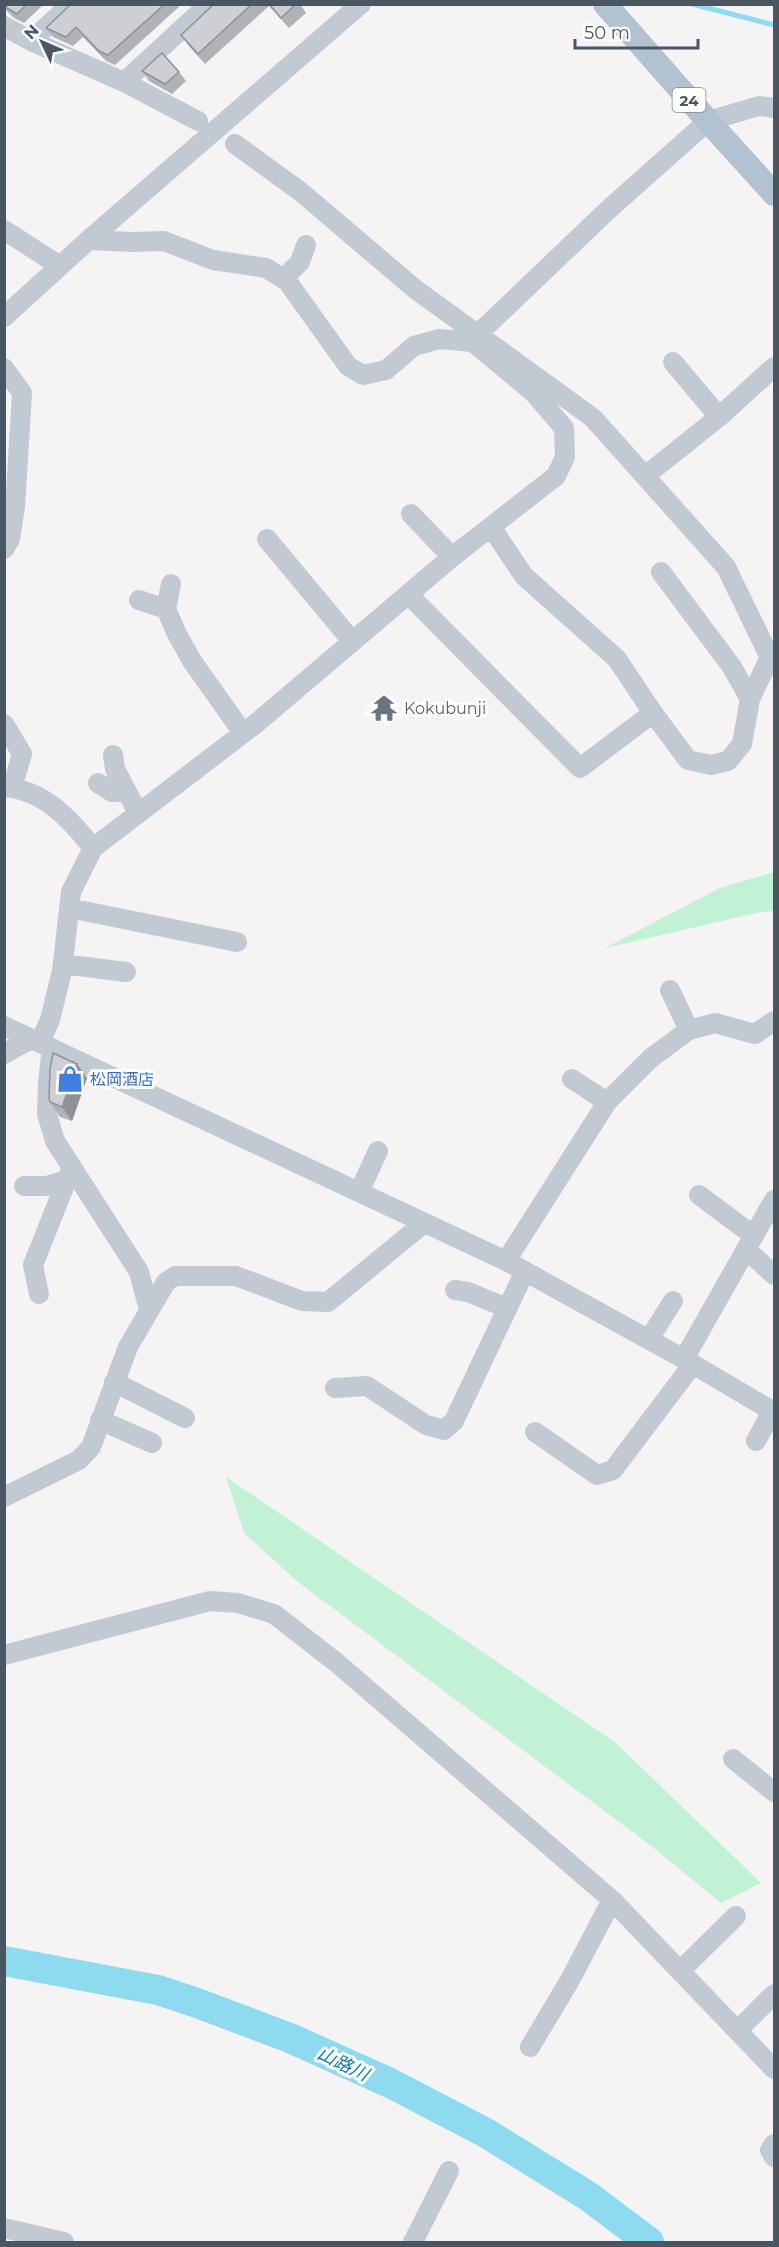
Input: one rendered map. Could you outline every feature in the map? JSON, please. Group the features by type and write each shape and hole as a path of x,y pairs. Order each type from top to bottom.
{"main road":[{"name":"24","path":"605,4 774,194"}],"street":[{"path":"31,41 71,4"},
{"path":"124,82 209,4"},
{"path":"4,317 89,240 361,4"},
{"path":"4,26 31,41 124,82 198,122"},
{"path":"89,240 164,241 213,261 266,268 287,281 348,366 363,375 386,370 414,346 440,339 476,338 609,209 708,122 759,106 774,108"},
{"path":"235,144 301,192 476,338 593,418 726,567 772,661 750,699 742,744 728,760 711,765 688,760 617,659 524,576 491,527"},
{"path":"6,233 60,266"},
{"path":"283,279 300,262 306,245"},
{"path":"148,1310 140,1272 70,1174 55,1141 47,1114 48,1082 41,1043 50,1020 63,964 71,892 93,848 243,733 452,557 556,476 566,458 564,428 534,393 476,338"},
{"path":"673,362 719,417"},
{"path":"645,476 719,417 774,367"},
{"path":"4,368 22,393 15,507 10,539 4,549"},
{"path":"411,514 452,557"},
{"path":"267,539 352,641"},
{"path":"660,572 732,667 750,699"},
{"path":"171,584 166,609 192,661 243,733"},
{"path":"408,594 580,768 653,713"},
{"path":"139,600 166,609"},
{"path":"4,724 22,754 8,787 18,788 44,799 70,819 93,848"},
{"path":"113,755 115,769 138,813"},
{"path":"98,783 112,792 126,792"},
{"path":"69,908 237,942"},
{"path":"63,964 126,972"},
{"path":"670,990 689,1030"},
{"path":"506,1261 607,1102 651,1058 689,1030 715,1023 755,1034 774,1021"},
{"path":"4,1026 506,1261 689,1361 773,1411 756,1441"},
{"path":"4,1054 41,1043"},
{"path":"572,1079 607,1102"},
{"path":"359,1192 378,1151"},
{"path":"24,1186 46,1186 70,1174"},
{"path":"39,1294 33,1265 70,1174"},
{"path":"699,1195 750,1243 774,1275"},
{"path":"535,1432 597,1475 613,1470 689,1361 774,1200"},
{"path":"4,1497 79,1460 91,1448 128,1347 166,1282 175,1276 236,1276 302,1301 328,1302 424,1223"},
{"path":"335,1388 367,1386 426,1425 444,1430 454,1421 525,1271"},
{"path":"455,1290 468,1292 507,1308"},
{"path":"649,1339 674,1301"},
{"path":"114,1382 185,1418"},
{"path":"100,1420 152,1443"},
{"path":"4,1654 210,1601 238,1603 274,1614 337,1663 612,1900 774,2069"},
{"path":"733,1759 774,1792"},
{"path":"530,2047 570,1980 612,1900"},
{"path":"680,1971 736,1916"},
{"path":"738,2030 774,1994"},
{"path":"774,2144 770,2150 774,2157"},
{"path":"413,2242 450,2171"},
{"path":"4,2228 64,2242"}],"green space":[{"path":"774,872 774,911 761,912 605,948 720,888"},
{"path":"226,1477 616,1743 761,1883 721,1903 650,1845 298,1582 244,1533"}],"building":[{"path":"4,4 27,4 17,14"},
{"path":"71,4 165,4 108,55 99,51 76,27 66,37 46,28"},
{"path":"214,4 252,4 198,54 181,35"},
{"path":"269,4 296,4 281,18"},
{"path":"162,53 179,72 165,84 142,71"},
{"path":"53,1053 77,1064 62,1107 50,1102 49,1098"}],"waterway":[{"path":"692,4 774,25"},
{"name":"山路川","path":"4,1961 158,1990 290,2038 390,2083 486,2133 588,2196 649,2242"}],"place":[{"name":"Kokubunji","path":"384,708"},
{"name":"松岡酒店","path":"70,1079"}]}
